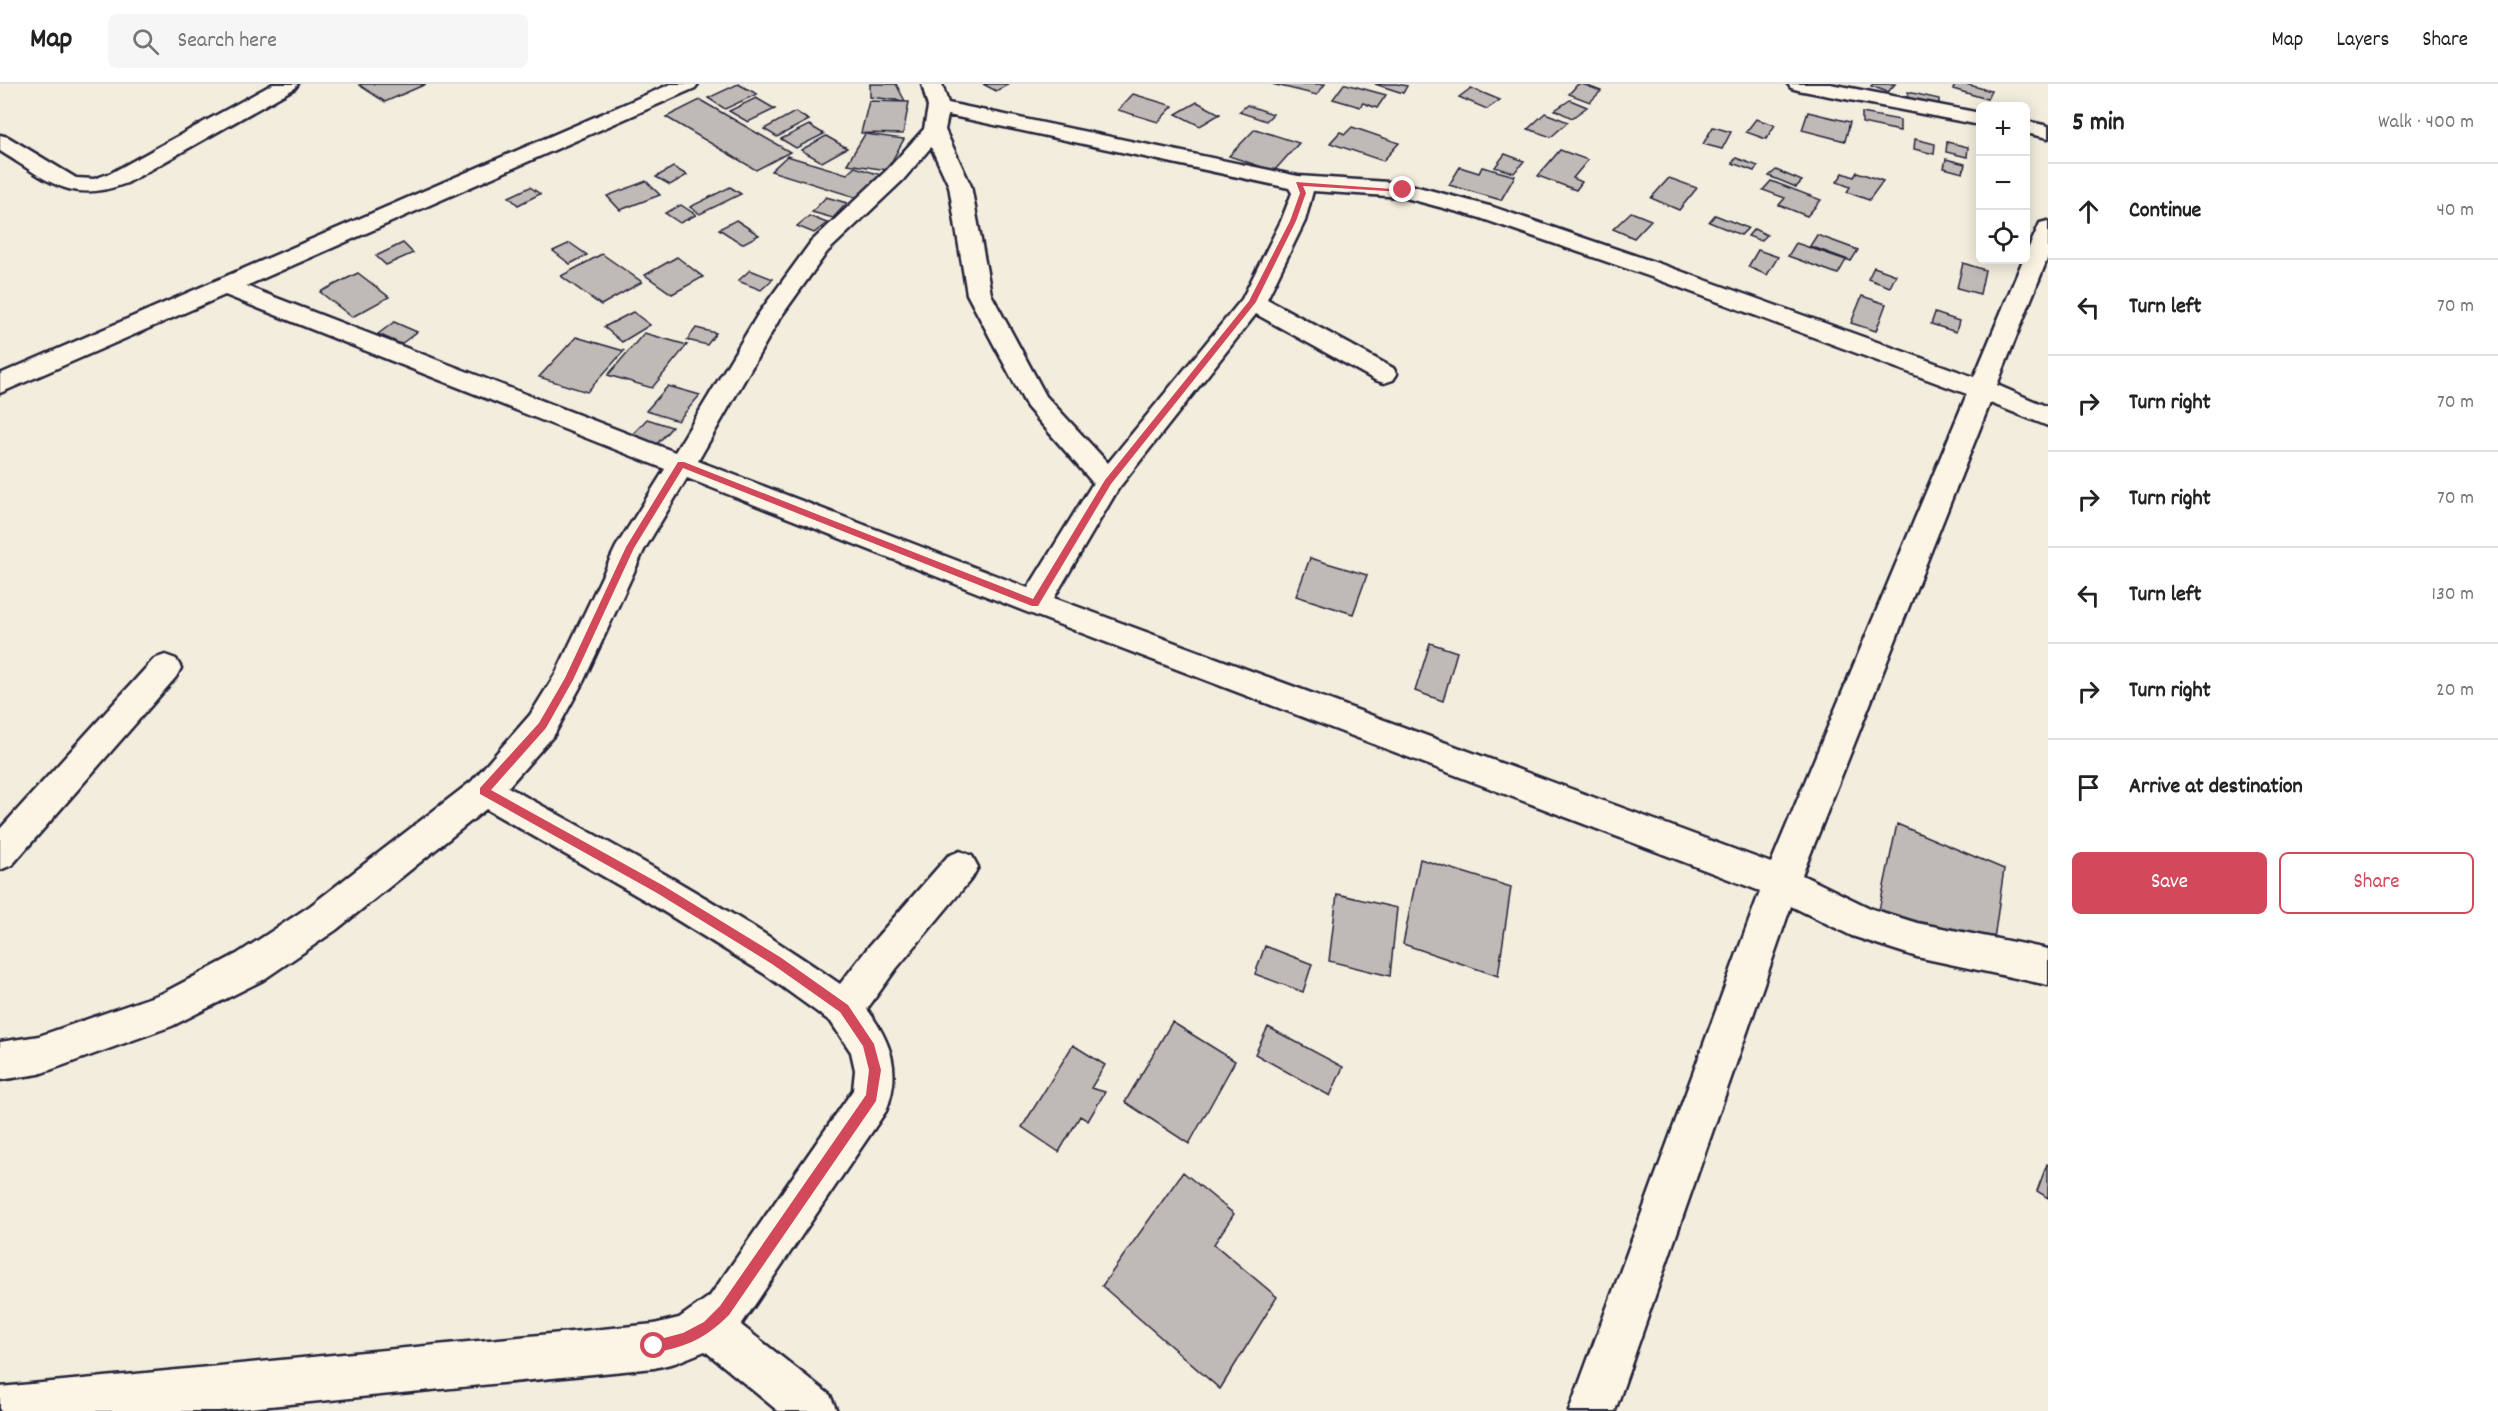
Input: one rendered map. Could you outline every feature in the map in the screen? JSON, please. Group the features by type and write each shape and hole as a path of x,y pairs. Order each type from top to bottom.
{"street":[{"path":"0,142 68,183 80,187 103,184 119,178 288,84"},
{"path":"932,84 936,118 961,190 980,294 1036,401 1108,482"},
{"path":"1798,84 1976,118"},
{"path":"0,384 683,85"},
{"path":"936,118 1298,183 1403,190 1485,212 1660,272 1981,390 2048,417"},
{"path":"0,1061 39,1055 172,1008 250,967 323,918 484,791 542,725 568,680 631,547 729,389 769,316 819,247 895,174 936,118"},
{"path":"2030,129 2048,132"},
{"path":"1035,603 1108,482 1253,302 1293,221 1303,193 1298,183"},
{"path":"1592,1411 1781,883 1904,585 1981,390 2035,296 2048,228"},
{"path":"223,286 1035,603 1781,883 1865,924 1917,940 2048,967"},
{"path":"1253,302 1384,374"},
{"path":"0,854 165,668"},
{"path":"0,1410 654,1346 685,1340 708,1326 725,1311 872,1097 875,1070 868,1044 844,1009 776,961 661,890 484,791"},
{"path":"844,1009 883,957 960,867"},
{"path":"708,1326 814,1411"}],"building":[{"path":"426,84 385,102 359,85"},
{"path":"738,84 757,94 725,109 708,98"},
{"path":"870,84 896,84 905,101 870,97"},
{"path":"983,84 1009,84 996,91"},
{"path":"1272,84 1325,84 1317,95"},
{"path":"1344,84 1386,95 1377,108 1363,103 1360,107 1333,99"},
{"path":"1375,84 1397,84 1407,86 1403,93"},
{"path":"1578,84 1601,91 1590,102 1569,94"},
{"path":"1873,84 1895,84 1888,92 1871,86"},
{"path":"1956,84 1966,84 1991,91 1987,99 1953,89"},
{"path":"1471,88 1500,100 1487,109 1459,97"},
{"path":"1908,92 1939,99 1939,107 1907,100"},
{"path":"1133,94 1173,106 1158,122 1118,110"},
{"path":"756,98 775,109 748,122 729,111"},
{"path":"700,100 790,152 756,170 666,117"},
{"path":"1570,100 1587,107 1572,118 1555,110"},
{"path":"869,101 909,102 903,134 861,133"},
{"path":"1197,102 1220,114 1200,126 1176,114"},
{"path":"1247,105 1273,114 1266,121 1239,112"},
{"path":"795,112 809,120 777,137 764,129"},
{"path":"1808,112 1850,122 1845,141 1802,130"},
{"path":"1545,113 1568,122 1551,137 1528,129"},
{"path":"1862,113 1900,120 1900,131 1862,123"},
{"path":"1756,119 1775,125 1766,139 1746,132"},
{"path":"809,125 824,134 796,148 781,139"},
{"path":"1352,127 1399,143 1383,161 1330,143 1340,132 1345,134"},
{"path":"1713,127 1731,132 1722,149 1703,144"},
{"path":"1255,129 1299,143 1274,171 1229,156"},
{"path":"865,134 904,139 887,170 847,164"},
{"path":"826,136 847,148 822,162 801,150"},
{"path":"1915,139 1935,144 1934,154 1914,149"},
{"path":"1947,142 1968,147 1967,157 1946,152"},
{"path":"1560,150 1588,160 1573,178 1582,182 1576,190 1538,176"},
{"path":"1505,154 1524,161 1514,173 1495,167"},
{"path":"787,156 847,174 855,167 881,175 858,198 771,171"},
{"path":"1736,158 1758,166 1754,171 1732,163"},
{"path":"1946,159 1965,164 1963,173 1944,168"},
{"path":"673,167 687,175 670,185 656,177"},
{"path":"1460,167 1479,173 1482,167 1515,176 1501,200 1449,185"},
{"path":"1776,170 1802,181 1796,187 1769,176"},
{"path":"1857,172 1883,181 1869,200 1847,192 1850,187 1837,182 1843,173 1854,177"},
{"path":"1669,178 1697,188 1679,210 1651,198"},
{"path":"646,181 660,195 620,210 607,196"},
{"path":"1771,181 1821,200 1807,216 1779,205 1785,198 1763,190"},
{"path":"530,187 540,194 518,205 509,197"},
{"path":"730,187 741,194 700,214 690,207"},
{"path":"826,197 847,203 833,218 812,212"},
{"path":"681,205 696,215 680,223 665,213"},
{"path":"1631,212 1651,220 1634,238 1613,229"},
{"path":"1715,215 1748,228 1741,235 1709,222"},
{"path":"809,216 827,223 814,233 797,226"},
{"path":"736,220 759,235 742,244 719,229"},
{"path":"1754,229 1767,235 1761,241 1748,236"},
{"path":"1817,235 1858,250 1851,261 1810,246"},
{"path":"403,243 413,253 386,265 376,256"},
{"path":"570,243 587,255 570,264 553,251"},
{"path":"1796,243 1846,260 1838,274 1788,256"},
{"path":"1758,250 1778,257 1767,275 1748,267"},
{"path":"602,254 642,282 601,305 561,276"},
{"path":"677,257 703,277 672,294 645,275"},
{"path":"1963,263 1985,270 1980,294 1957,288"},
{"path":"1874,267 1896,275 1890,287 1868,279"},
{"path":"750,270 773,279 761,290 738,281"},
{"path":"358,273 389,297 352,317 320,292"},
{"path":"1862,296 1886,304 1876,331 1851,323"},
{"path":"633,312 650,325 622,342 604,327"},
{"path":"1935,313 1959,321 1956,332 1931,324"},
{"path":"394,322 417,332 401,344 378,334"},
{"path":"696,328 716,333 707,345 687,340"},
{"path":"644,333 687,345 652,388 608,375"},
{"path":"576,337 624,351 587,392 539,377"},
{"path":"668,386 700,395 678,421 646,411"},
{"path":"647,419 672,427 657,444 632,435"},
{"path":"1310,558 1367,575 1353,614 1296,596"},
{"path":"1430,643 1457,652 1443,701 1415,691"},
{"path":"1897,824 2004,869 1991,960 1879,910"},
{"path":"1420,859 1511,887 1498,976 1403,944"},
{"path":"1337,894 1397,908 1390,976 1329,961"},
{"path":"1265,946 1312,964 1303,992 1255,974"},
{"path":"1172,1022 1235,1061 1189,1144 1125,1102"},
{"path":"1268,1027 1343,1067 1330,1096 1255,1054"},
{"path":"1073,1045 1105,1065 1091,1088 1105,1092 1088,1121 1080,1116 1059,1152 1022,1127"},
{"path":"2048,1165 2048,1198 2037,1191"},
{"path":"1183,1172 1234,1214 1214,1244 1277,1297 1220,1389 1102,1286"}],"route":[{"path":"654,1346 685,1340 708,1326 725,1311 872,1097 875,1070 868,1044 844,1009 776,961 661,890 484,791 542,725 568,680 631,547 681,465 1035,603 1108,482 1253,302 1293,221 1303,193 1298,183 1403,190"}]}
